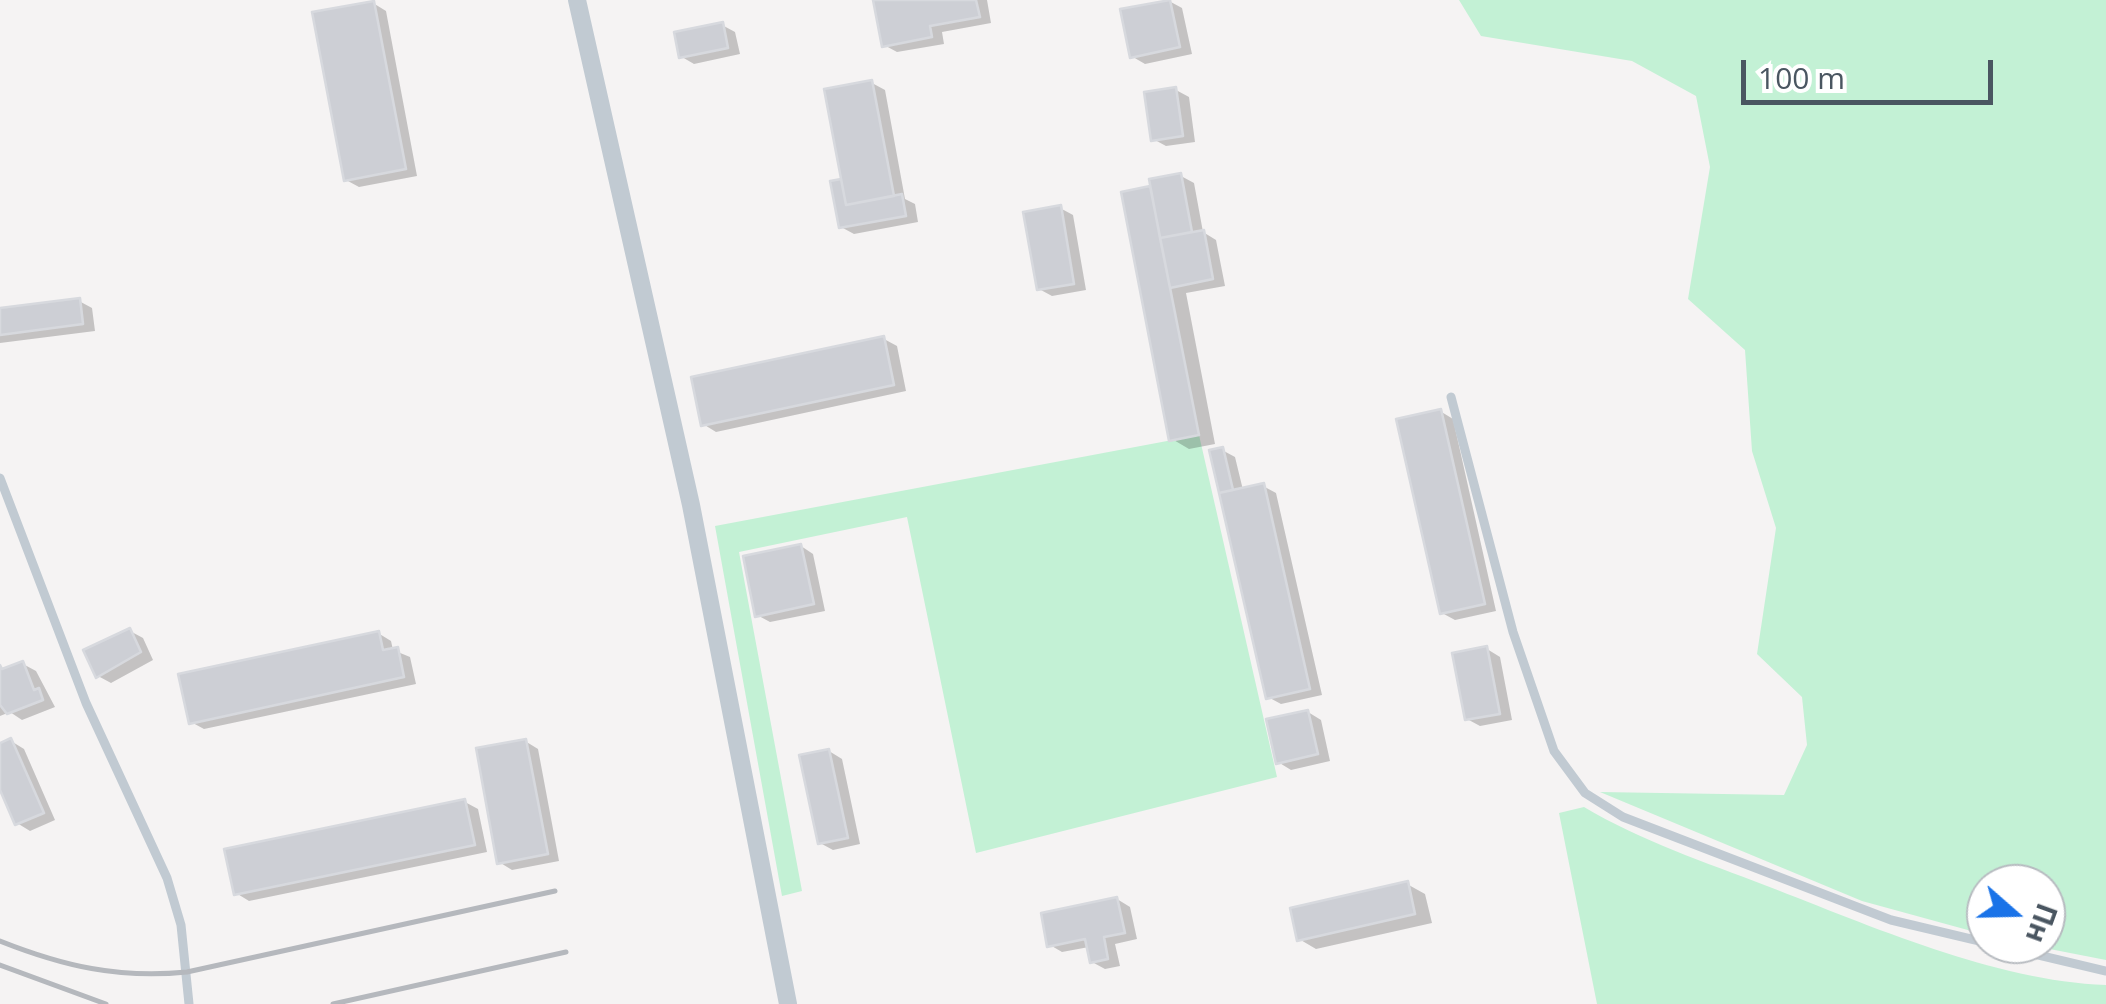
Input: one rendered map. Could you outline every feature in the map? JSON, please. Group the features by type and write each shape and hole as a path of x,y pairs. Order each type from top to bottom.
{"street":[{"path":"576,0 691,504 788,1004"}],"lane":[{"path":"1451,397 1513,632 1554,751 1585,793 1623,818 1891,920 2106,972"},
{"path":"0,478 86,703 167,878 181,925 189,1004"}],"green space":[{"path":"1459,0 2106,0 2106,960 2066,952 2066,864 1966,864 1966,930 1862,901 1600,792 1784,795 1807,745 1802,697 1757,654 1776,528 1752,451 1745,350 1688,299 1710,167 1696,96 1632,61 1481,36"},
{"path":"1199,435 1277,777 976,853 907,517 739,552 802,891 782,896 715,526"},
{"path":"1584,807 1674,850 1848,918 1966,959 1966,964 2106,985 2106,1004 1597,1004 1559,813"}],"building":[{"path":"873,0 976,0 980,17 930,26 932,37 882,47"},
{"path":"1170,0 1180,47 1130,58 1120,9"},
{"path":"374,1 406,169 344,181 312,12"},
{"path":"723,22 728,48 679,58 674,32"},
{"path":"872,80 894,196 846,205 824,89"},
{"path":"1176,87 1183,136 1151,141 1144,92"},
{"path":"1181,173 1192,232 1160,238 1149,179"},
{"path":"841,179 846,205 902,194 906,216 839,228 830,181"},
{"path":"1150,186 1199,435 1169,441 1121,192"},
{"path":"1061,205 1074,284 1037,290 1023,212"},
{"path":"1204,230 1213,279 1170,288 1160,238"},
{"path":"80,298 83,324 0,335 0,308"},
{"path":"884,336 894,385 701,426 691,377"},
{"path":"1441,409 1485,604 1440,614 1396,419"},
{"path":"1223,447 1233,490 1219,493 1209,450"},
{"path":"1264,483 1310,689 1266,699 1219,493"},
{"path":"801,544 814,604 755,617 743,556"},
{"path":"130,628 141,652 96,678 83,650"},
{"path":"379,631 383,650 398,647 404,677 189,724 178,674"},
{"path":"1487,646 1500,714 1465,720 1452,653"},
{"path":"23,661 34,690 39,688 43,700 7,714 0,705 0,665 2,669"},
{"path":"1308,710 1318,754 1276,764 1266,719"},
{"path":"11,738 44,813 15,825 0,790 0,743"},
{"path":"526,739 548,854 497,864 476,748"},
{"path":"829,749 848,838 818,844 799,755"},
{"path":"465,799 475,845 234,895 224,849"},
{"path":"1408,881 1415,914 1297,941 1290,908"},
{"path":"1117,897 1125,933 1104,937 1108,959 1090,963 1085,939 1047,947 1041,913"}],"railway":[{"path":"0,941 92,969 138,974 187,972 555,891"},
{"path":"333,1004 566,952"},
{"path":"0,965 106,1004"}]}
